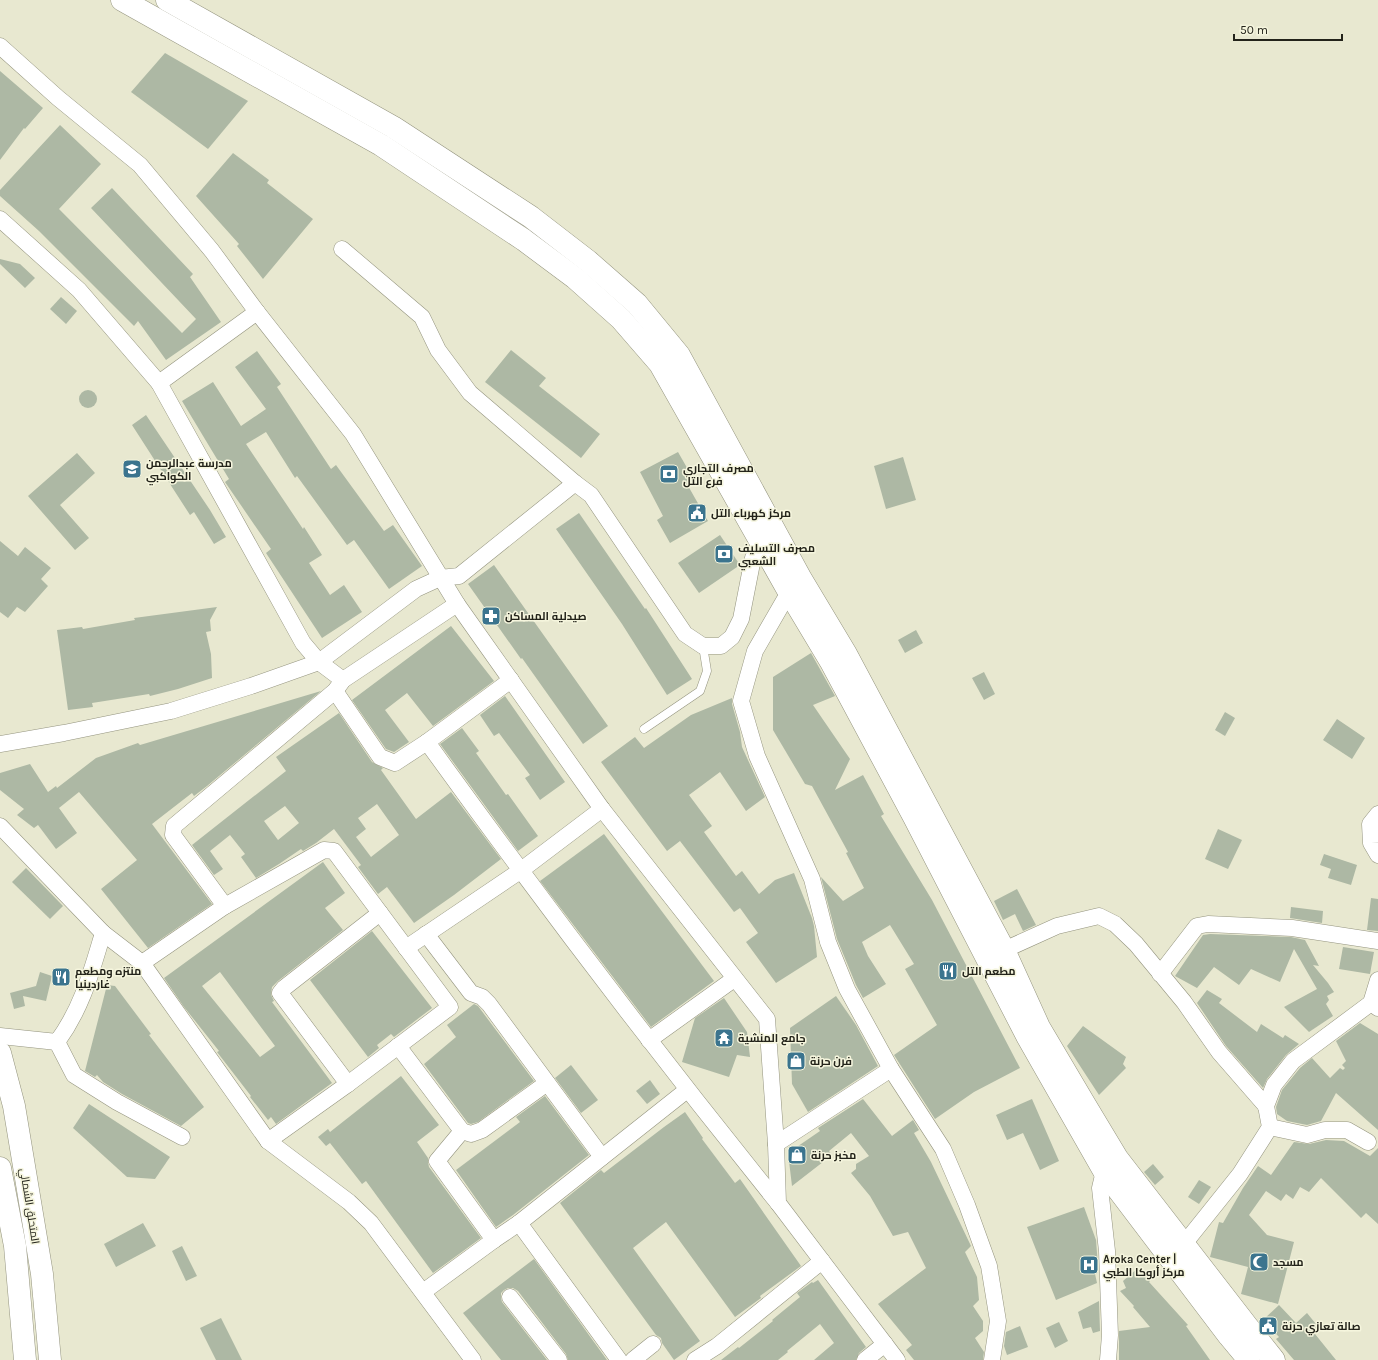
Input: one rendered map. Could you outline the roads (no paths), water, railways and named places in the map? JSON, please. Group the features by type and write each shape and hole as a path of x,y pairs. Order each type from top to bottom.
{"main road":[{"path":"122,0 381,145 524,240 575,278 621,319 660,364 789,592 831,662 910,810 1027,1036 1104,1172 1249,1360"},
{"path":"167,0 400,132 531,217 588,261 636,304 679,355 801,579 846,654 1004,950 1039,1027 1117,1158 1274,1360"},
{"name":"المتحلق الشمالي","path":"0,1053 14,1106 40,1266 50,1360"},
{"name":"المتحلق الشمالي","path":"0,1168 16,1246 25,1360"}],"street":[{"path":"0,46 58,98 140,165 212,251 257,312 352,434 457,604 602,809 734,979 767,1019 776,1144 778,1203"},
{"path":"0,219 79,290 159,383 304,643 339,685 380,757 395,763 427,742 510,680"},
{"path":"342,249 422,317 438,350 470,392 575,483 592,495 685,634 703,646 721,646 732,637 741,619 753,558 761,542"},
{"path":"159,383 257,312"},
{"path":"0,744 64,733 171,711 251,686 319,662 416,589 440,578 459,576 575,483"},
{"path":"789,592 755,650 741,701 757,756 812,879 828,942 847,988 891,1069 943,1148 967,1205 989,1266 998,1321 992,1360"},
{"path":"225,906 173,835 174,826 339,685 457,604"},
{"path":"427,742 520,871 687,1090 778,1203 897,1360"},
{"path":"406,948 520,871 602,809"},
{"path":"1378,814 1370,824 1371,843 1378,855"},
{"path":"0,826 104,933 142,963 268,1142 349,1202 371,1223 473,1360"},
{"path":"142,963 225,906 324,850 334,851 450,1007"},
{"path":"348,1084 280,993 284,988 380,913"},
{"path":"1004,950 1057,926 1099,916 1115,924 1136,944 1184,1002 1219,1052 1266,1106 1270,1127 1240,1174 1184,1244"},
{"path":"1160,974 1197,926 1208,924 1292,928 1378,941"},
{"path":"57,1042 70,1025 86,988 104,933"},
{"path":"426,934 471,992 482,996 489,1004 602,1157"},
{"path":"649,1040 734,979"},
{"path":"1266,1106 1274,1085 1292,1061 1374,1006 1378,980"},
{"path":"268,1142 471,992"},
{"path":"0,1036 57,1042"},
{"path":"57,1042 74,1076 182,1137"},
{"path":"398,1046 462,1131 471,1134 482,1130 547,1083"},
{"path":"776,1144 891,1069"},
{"path":"423,1292 494,1240 520,1223 687,1090"},
{"path":"1270,1127 1307,1135 1325,1130 1347,1130 1368,1142"},
{"path":"462,1131 437,1161 494,1240"},
{"path":"1104,1172 1100,1188 1108,1251 1110,1335 1108,1360"},
{"path":"520,1223 619,1360"},
{"path":"706,1357 717,1346 822,1261"},
{"path":"510,1297 559,1360"},
{"path":"633,1360 653,1344"},
{"path":"866,1360 885,1344"}],"lane":[{"path":"644,728 700,691 708,671 703,646"}],"place":[{"name":"مدرسة عبدالرحمن الكواكبي","path":"132,469"},
{"name":"مصرف التجاري فرع التل","path":"669,474"},
{"name":"مركز كهرباء التل","path":"697,513"},
{"name":"مصرف التسليف الشعبي","path":"724,554"},
{"name":"صيدلية المساكن","path":"491,616"},
{"name":"مطعم التل","path":"948,971"},
{"name":"منتزه ومطعم غاردينيا","path":"61,977"},
{"name":"جامع المنشية","path":"724,1038"},
{"name":"فرن حرنة","path":"796,1061"},
{"name":"مخبز حرنة","path":"797,1155"},
{"name":"مسجد","path":"1259,1262"},
{"name":"Aroka Center | مركز أروكا الطبي","path":"1089,1265"},
{"name":"صالة تعازي حرنة","path":"1268,1326"}]}
